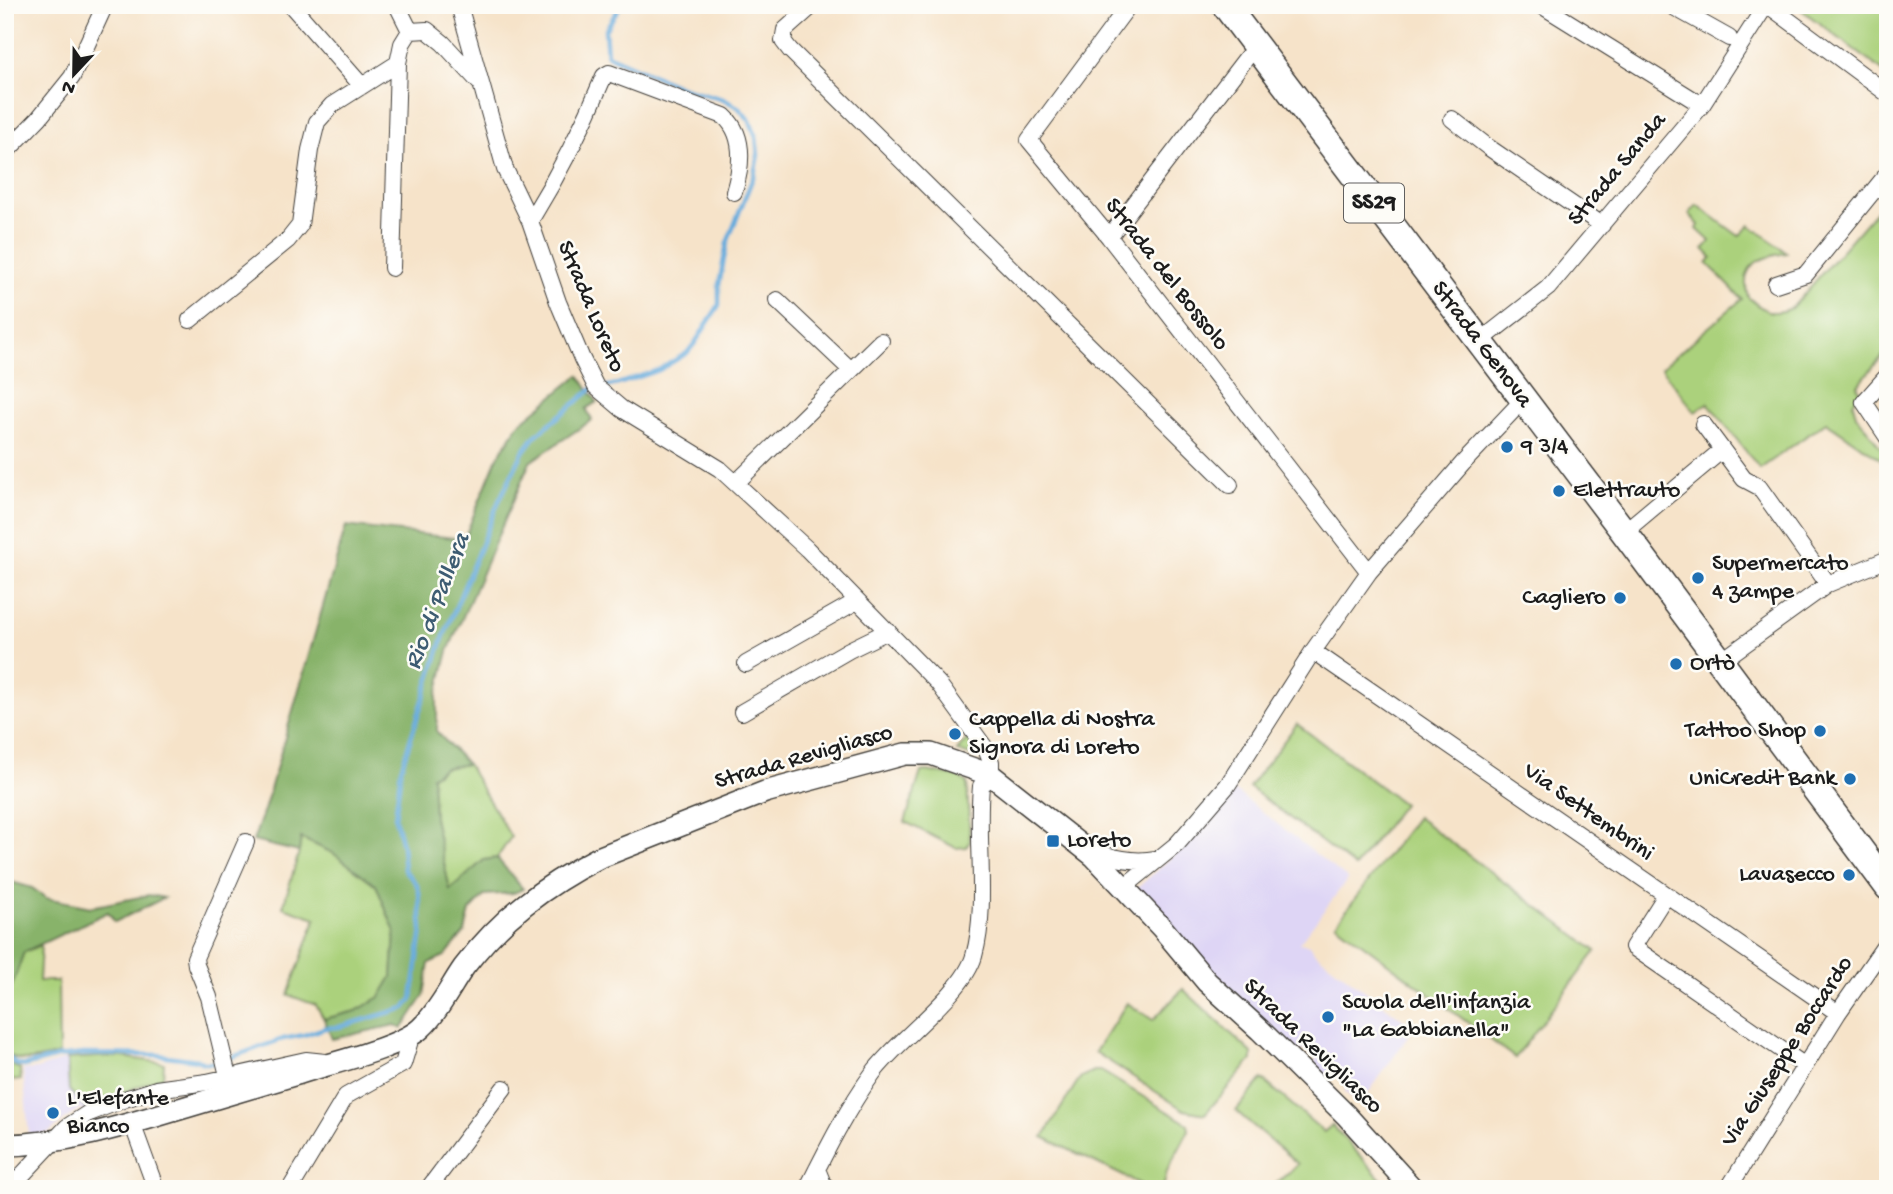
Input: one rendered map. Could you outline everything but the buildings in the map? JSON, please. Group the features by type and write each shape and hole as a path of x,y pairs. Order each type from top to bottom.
{"main road":[{"name":"Strada Genova","path":"1224,5 1624,532 1888,887"}],"street":[{"path":"5,153 72,77 104,5"},
{"path":"291,5 362,86"},
{"path":"397,5 410,30"},
{"name":"Strada Loreto","path":"459,5 505,169 530,221 558,302 597,386 622,409 720,469 807,549 945,692 986,749 992,762 991,775"},
{"path":"813,5 785,30 783,41 790,50 1230,485"},
{"name":"Strada del Bossolo","path":"1129,5 1029,140 1109,237 1369,572"},
{"path":"1541,5 1702,105"},
{"path":"1670,5 1729,38"},
{"path":"1767,5 1888,94"},
{"name":"Strada Sanda","path":"1479,342 1548,288 1602,225 1702,105 1767,5"},
{"path":"392,268 398,63 402,44 410,30"},
{"path":"410,30 427,30 443,43 482,86"},
{"path":"1109,237 1247,57 1257,49"},
{"path":"190,320 288,240 300,225 310,150 317,122 332,105 398,63"},
{"path":"530,221 579,137 604,76 609,73 724,116 738,136 740,156 734,192"},
{"path":"1452,120 1602,225"},
{"path":"1776,284 1806,274 1888,173"},
{"path":"777,300 851,370"},
{"path":"736,483 881,341"},
{"path":"1888,375 1864,402 1888,438"},
{"path":"1124,887 1186,835 1227,786 1313,651 1369,572 1464,462 1523,400"},
{"path":"1703,424 1744,478 1759,487 1828,584"},
{"path":"1624,532 1722,450"},
{"path":"1720,662 1828,584 1888,559"},
{"path":"746,664 857,601"},
{"path":"742,712 849,650 888,631"},
{"name":"Via Settembrini","path":"1313,651 1838,1013"},
{"name":"Strada Revigliasco","path":"5,1145 51,1142 132,1123 365,1053 412,1034 421,1028 464,967 495,930 545,887 598,858 765,792 905,754 931,754 991,775 1084,847 1124,887 1207,982 1346,1115 1413,1189"},
{"path":"807,1189 854,1103 875,1071 961,980 973,959 980,926 981,786 991,775"},
{"path":"225,1065 209,997 195,958 246,842"},
{"path":"1084,847 1120,860 1140,862 1159,859"},
{"path":"1666,895 1633,947 1805,1066"},
{"name":"Via Giuseppe Boccardo","path":"1728,1189 1838,1013 1888,941"},
{"path":"290,1189 345,1096 404,1064 412,1034"},
{"name":"Strada Revigliasco","path":"51,1142 87,1114 225,1065 306,1060 333,1063"},
{"path":"428,1189 504,1088"},
{"path":"132,1123 156,1189"},
{"path":"9,1189 51,1142"},
{"path":"817,1169 823,1184 829,1189"}],"shaded area":[{"path":"1235,791 1348,879 1299,943 1310,945 1314,952 1414,1028 1360,1105 1345,1092 1347,1080 1336,1073 1331,1080 1313,1064 1317,1058 1305,1049 1296,1051 1224,989 1134,891 1195,836"},
{"path":"122,1057 164,1063 163,1077 101,1101 83,1112 80,1108 48,1133 29,1136 23,1070 37,1069 67,1059"}],"green space":[{"path":"1795,5 1880,5 1888,11 1888,75"},
{"path":"1888,197 1888,350 1857,386 1861,392 1853,403 1856,415 1888,457 1888,464 1826,422 1760,469 1708,403 1695,412 1661,368 1742,299 1707,263 1712,257 1704,249 1710,241 1697,229 1699,225 1689,214 1697,205 1739,236 1750,225 1787,253 1760,260 1749,270 1746,277 1748,297 1764,309 1780,312 1793,307"},
{"path":"579,375 597,402 586,409 592,420 530,462 448,651 437,695 437,732 467,764 444,768 432,776 434,818 450,890 484,860 497,858 523,889 514,893 485,895 470,911 465,932 445,956 429,963 424,996 402,1029 395,1025 332,1039 324,1019 356,1011 380,997 392,977 395,932 376,885 333,853 301,838 299,852 253,841 346,526 464,539 496,460 519,424"},
{"path":"1297,724 1403,804 1355,867 1249,787"},
{"path":"969,737 979,754 977,757 957,751"},
{"path":"467,764 511,837 497,858 484,860 450,891 434,818 432,776 444,768"},
{"path":"921,772 958,777 967,782 970,842 966,847 956,848 905,822"},
{"path":"1417,817 1596,951 1515,1058 1336,924"},
{"path":"300,838 333,853 376,885 395,932 392,977 381,997 356,1011 324,1019 316,1005 288,995 316,918 283,907 299,852"},
{"path":"5,880 32,888 46,898 91,907 149,895 164,898 115,922 108,912 24,952 5,999"},
{"path":"41,945 39,981 58,981 59,1054 38,1059 17,1059 5,1051 5,999 24,952"},
{"path":"1183,989 1252,1053 1252,1060 1205,1114 1184,1110 1095,1052 1127,1003 1153,1020"},
{"path":"122,1057 164,1063 163,1077 101,1101 87,1110 69,1090 67,1059"},
{"path":"5,1060 20,1069 21,1080 5,1081"},
{"path":"1101,1071 1188,1124 1189,1130 1167,1171 1163,1189 1150,1189 1043,1137 1081,1077"},
{"path":"1262,1079 1324,1132 1332,1125 1390,1189 1270,1189 1298,1164 1236,1111"}],"waterway":[{"name":"Rio di Pallera","path":"604,387 659,370 687,353 695,343 719,305 719,285 727,243 754,175 758,155 756,137 750,121 738,107 723,99 683,88 607,55 605,30 621,5"},
{"name":"Rio di Pallera","path":"5,1055 16,1064 24,1066 57,1057 84,1054 158,1055 215,1063 283,1039 339,1027 405,1008 412,999 422,930 419,892 416,883 404,870 402,845 395,818 401,769 442,641 498,503 523,452 535,436 592,389"}],"place":[{"name":"9 3/4","path":"1507,447"},
{"name":"Elettrauto","path":"1559,491"},
{"name":"Supermercato 4 zampe","path":"1698,578"},
{"name":"Cagliero","path":"1620,598"},
{"name":"Ortò","path":"1676,664"},
{"name":"Tattoo Shop","path":"1820,731"},
{"name":"Cappella di Nostra Signora di Loreto","path":"955,734"},
{"name":"UniCredit Bank","path":"1850,779"},
{"name":"Loreto","path":"1053,841"},
{"name":"Lavasecco","path":"1849,875"},
{"name":"Scuola dell'infanzia \"La Gabbianella\"","path":"1328,1017"},
{"name":"L'Elefante Bianco","path":"53,1113"}]}
